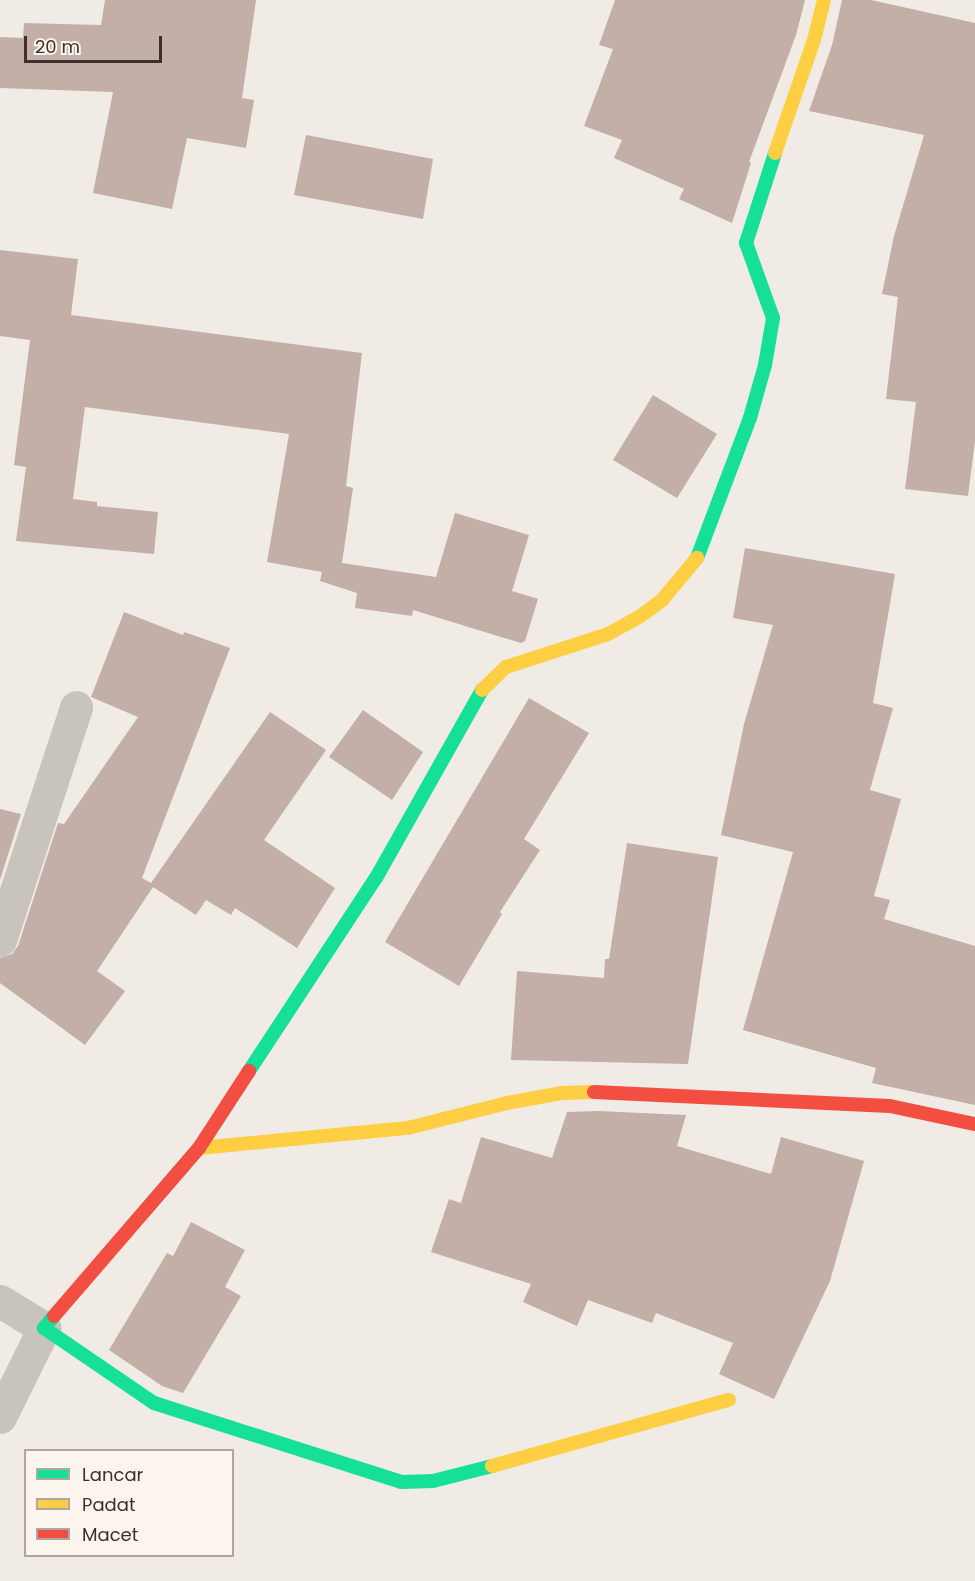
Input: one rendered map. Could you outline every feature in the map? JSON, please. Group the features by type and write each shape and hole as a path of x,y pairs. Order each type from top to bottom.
{"street":[{"path":"0,1417 44,1328 199,1148 376,878 484,686 506,667 608,634 639,617 662,600 695,562 750,418 765,365 773,318 746,243 751,222 814,40 824,0"},
{"path":"0,940 76,707"},
{"path":"199,1148 408,1128 507,1103 580,1093 890,1106 975,1124"},
{"path":"0,1301 154,1403 401,1482 433,1481 729,1400"}],"building":[{"path":"105,0 256,0 242,98 254,100 246,148 187,138 172,209 93,193 113,92 0,88 0,37 23,38 24,23 101,25"},
{"path":"615,0 805,0 796,35 749,162 751,163 732,223 679,199 684,189 614,158 622,140 584,126 613,49 599,45"},
{"path":"842,0 871,0 975,23 975,441 968,496 905,489 916,402 886,399 898,297 882,294 894,236 924,135 809,111 832,45"},
{"path":"306,135 433,159 423,219 294,195"},
{"path":"0,250 78,259 71,315 362,353 346,486 353,488 342,563 436,577 455,513 529,535 512,591 538,599 525,641 521,643 413,610 412,616 355,608 357,593 320,581 322,572 267,562 289,434 85,407 73,499 97,502 97,506 158,512 154,554 16,541 26,467 14,465 30,340 0,336"},
{"path":"653,395 717,434 677,498 613,460"},
{"path":"745,548 895,574 873,703 893,708 870,790 901,799 874,896 890,900 884,919 975,946 975,1105 872,1083 876,1068 743,1030 793,852 721,835 744,724 773,625 733,618"},
{"path":"124,612 183,635 184,632 230,648 142,878 151,883 270,712 326,750 264,840 335,888 297,948 235,908 231,915 206,900 196,915 153,887 97,971 125,991 85,1045 0,983 0,958 12,954 18,946 58,823 64,824 138,717 91,697"},
{"path":"529,698 589,733 524,839 540,850 500,912 502,914 459,986 385,942"},
{"path":"363,710 423,752 392,800 329,757"},
{"path":"0,809 21,814 0,880"},
{"path":"627,843 718,857 688,1064 511,1060 517,971 604,978 605,959 609,959"},
{"path":"567,1112 686,1115 677,1146 771,1174 781,1137 864,1161 830,1281 774,1399 719,1374 733,1343 656,1313 652,1323 588,1300 577,1326 523,1302 531,1284 431,1252 449,1199 461,1203 481,1137 552,1158"},
{"path":"191,1222 245,1250 225,1287 241,1296 183,1393 162,1386 109,1350 167,1253 173,1256"}],"traffic: fast":[{"path":"697,558 750,418 765,365 773,318 746,243 775,153"},
{"path":"249,1071 376,878 482,690"},
{"path":"54,1316 44,1328 154,1403 401,1482 433,1481 492,1466"}],"traffic: slow":[{"path":"775,153 814,40 824,0"},
{"path":"482,690 506,667 608,634 639,617 662,600 697,558"},
{"path":"199,1148 408,1128 507,1103 562,1093 594,1092"},
{"path":"492,1466 729,1400"}],"traffic: jam":[{"path":"54,1316 199,1148 249,1071"},
{"path":"594,1092 890,1106 975,1124"}]}
